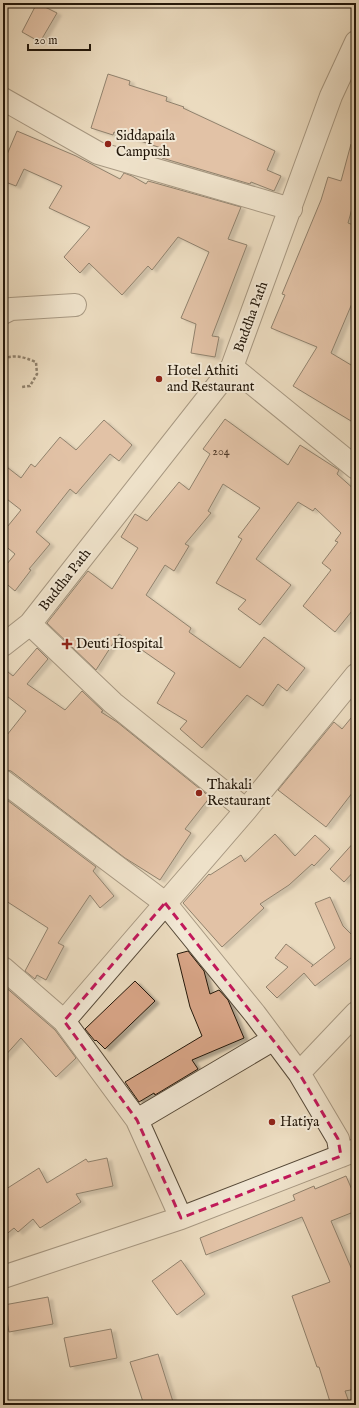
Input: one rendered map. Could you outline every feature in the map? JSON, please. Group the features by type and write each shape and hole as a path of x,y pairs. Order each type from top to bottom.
{"street":[{"name":"Buddha Path","path":"3,645 30,624 232,367 332,96 356,42"},
{"path":"3,98 98,153 291,209"},
{"path":"3,313 11,309 75,305"},
{"path":"232,367 356,468"},
{"path":"30,624 114,703 246,810"},
{"path":"64,1021 246,810 356,675"},
{"path":"3,781 165,904 274,1039 299,1073 338,1139 349,1153 181,1218 3,1277"},
{"path":"3,968 64,1021 137,1120 181,1218"},
{"path":"299,1073 356,1013"},
{"path":"137,1120 274,1039"}],"path":[{"path":"3,359 12,356 24,357 36,362 37,374 30,386 22,387"}],"highlighted area":[{"path":"165,903 299,1073 338,1139 341,1156 181,1218 137,1120 64,1021"}],"building":[{"path":"37,3 57,13 40,42 22,32"},
{"path":"108,74 130,81 129,85 167,97 166,101 184,107 183,108 275,151 267,170 281,176 274,191 251,182 250,184 162,158 167,150 114,132 113,135 91,128"},
{"path":"17,131 76,156 120,179 124,173 146,184 148,181 241,207 228,239 247,245 212,336 219,337 215,357 191,353 196,324 181,318 209,252 178,237 152,270 148,266 122,295 89,263 80,273 64,257 90,227 49,208 62,186 24,169 16,186 3,181 3,164"},
{"path":"351,144 356,145 356,194 348,223 356,226 356,294 331,353 356,368 356,424 293,386 317,347 271,328 285,295 282,294 321,200 328,177 341,181"},
{"path":"225,419 288,465 300,445 339,470 337,474 356,491 356,606 335,632 303,606 331,570 322,563 338,542 335,541 341,533 315,508 313,511 298,502 256,559 291,585 260,625 238,609 246,600 216,583 242,539 238,537 260,508 223,484 208,511 211,513 185,544 189,546 174,571 165,565 146,595 191,628 189,632 240,668 264,637 305,668 287,691 278,684 263,706 247,695 202,748 180,729 187,721 157,703 175,673 119,634 96,670 47,623 88,571 112,589 138,548 121,537 135,514 147,521 179,482 189,490 210,454 203,449"},
{"path":"104,420 132,445 119,461 110,454 76,494 70,489 36,532 50,544 29,569 31,570 15,591 3,581 3,569 15,554 3,544 3,532 21,510 3,496 3,464 21,478 31,464 35,467 60,437 76,450"},
{"path":"37,648 48,659 27,684 65,710 82,691 103,711 101,712 117,722 210,797 185,829 191,833 160,880 125,858 11,771 3,769 3,740 26,711 3,693 3,668 13,676"},
{"path":"356,712 356,788 326,827 278,790 334,722 342,729"},
{"path":"3,797 96,867 93,871 114,896 100,908 90,895 58,943 64,946 46,980 37,975 35,979 25,971 48,928 3,899"},
{"path":"275,834 295,856 315,835 330,849 314,866 312,864 289,885 260,904 264,908 222,947 183,903 209,874 210,875 241,855 245,862"},
{"path":"356,840 356,869 344,882 330,869"},
{"path":"330,897 343,926 356,939 356,954 315,986 304,973 277,998 266,987 288,967 275,958 286,944 313,965 311,967 335,948 315,903"},
{"path":"188,951 204,971 210,994 219,990 228,1000 244,1038 192,1060 198,1069 155,1095 154,1093 139,1102 125,1082 202,1036 190,1007 177,954"},
{"path":"135,981 155,1001 105,1049 96,1040 95,1041 85,1029"},
{"path":"3,985 55,1030 76,1058 56,1077 21,1038 3,1058"},
{"path":"107,1158 113,1186 76,1194 81,1202 40,1228 33,1219 18,1232 14,1228 3,1237 3,1191 39,1168 47,1183 86,1159 88,1162"},
{"path":"346,1176 356,1199 356,1211 331,1221 356,1279 356,1389 345,1391 350,1405 331,1405 319,1367 317,1367 292,1296 330,1282 302,1217 206,1255 200,1238 295,1200 293,1195 314,1186 315,1189"},
{"path":"181,1260 205,1294 177,1315 152,1281"},
{"path":"48,1297 53,1324 9,1332 4,1305"},
{"path":"111,1329 117,1358 70,1367 64,1338"},
{"path":"158,1354 174,1405 144,1405 130,1362"}],"place":[{"name":"Siddapaila Campush","path":"108,144"},
{"name":"Hotel Athiti and Restaurant","path":"159,379"},
{"name":"Deuti Hospital","path":"67,644"},
{"name":"Thakali Restaurant","path":"199,793"},
{"name":"Hatiya","path":"272,1122"}]}
